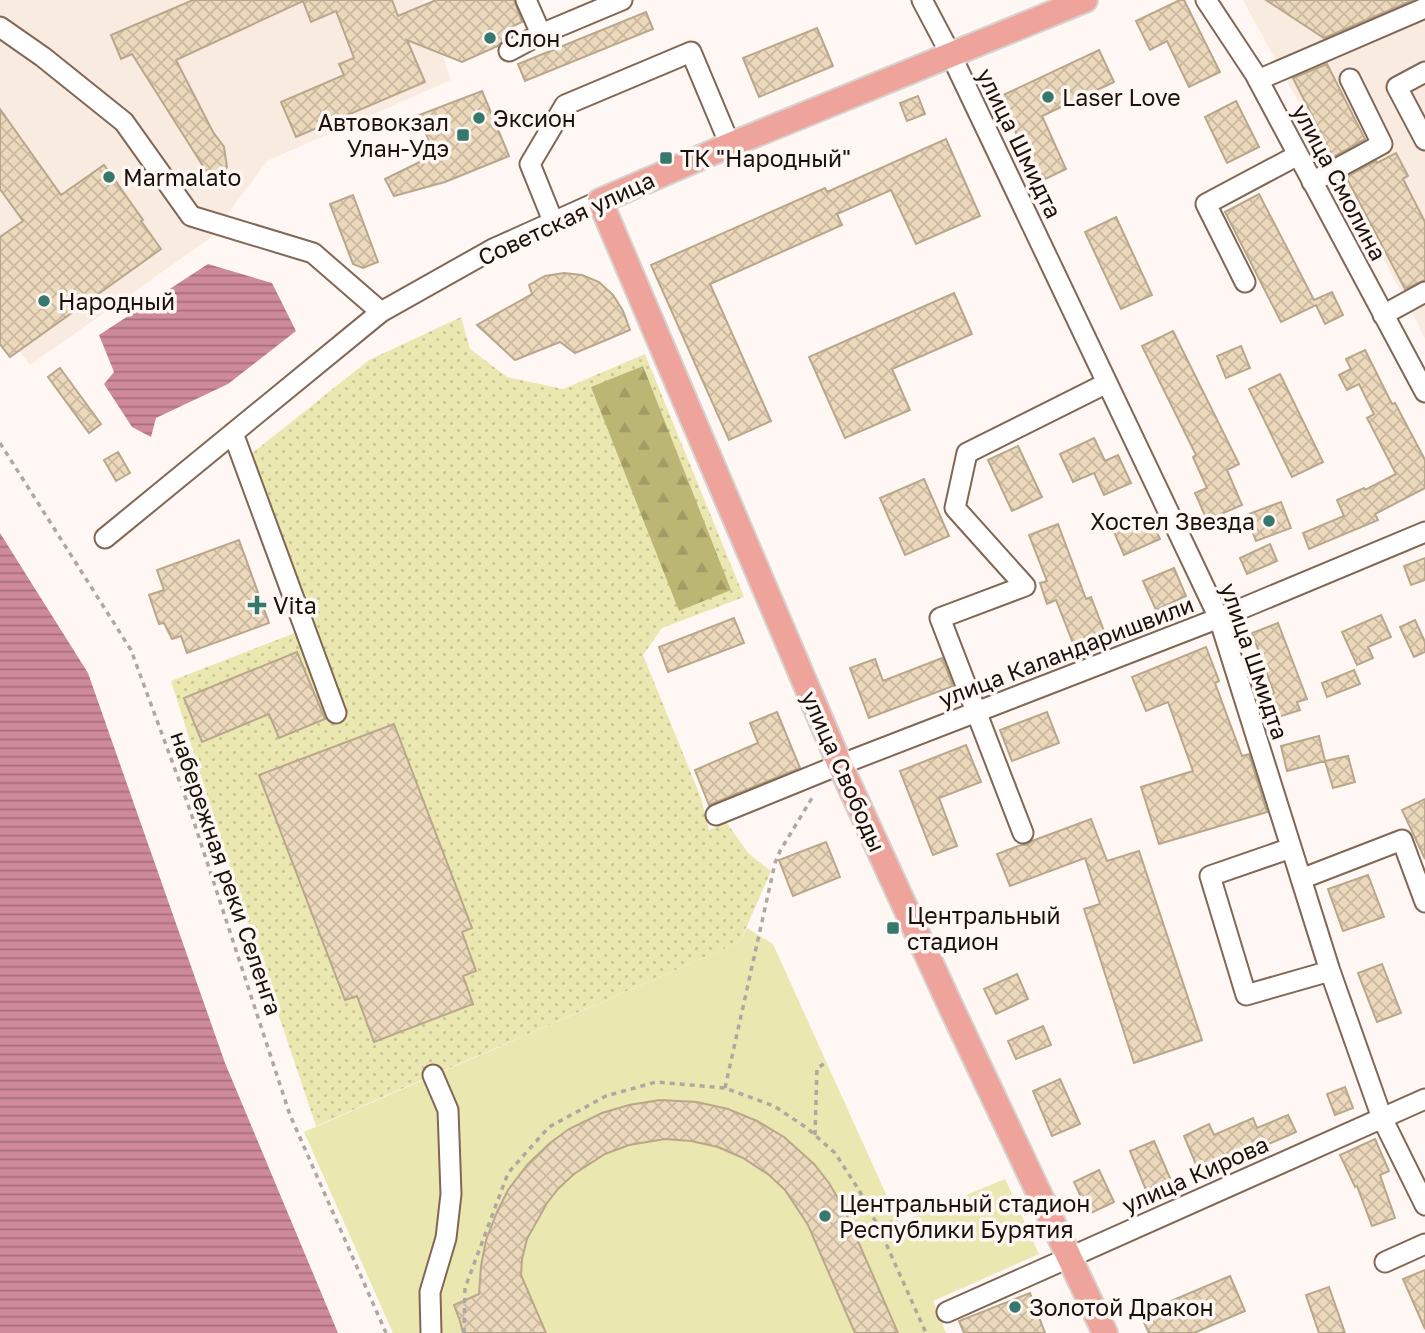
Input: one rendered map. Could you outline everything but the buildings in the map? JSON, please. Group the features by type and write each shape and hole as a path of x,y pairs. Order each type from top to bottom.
{"main road":[{"name":"Советская улица","path":"600,201 1085,0"},
{"name":"улица Свободы","path":"600,201 835,767 1105,1333"}],"street":[{"path":"526,0 541,34"},
{"path":"509,51 541,34 622,0"},
{"name":"улица Шмидта","path":"922,0 951,55 1219,618 1329,971 1382,1118 1425,1205"},
{"name":"улица Смолина","path":"1206,0 1258,80 1425,392"},
{"path":"1258,80 1425,8"},
{"path":"0,27 43,57 124,122 191,216 313,253 381,312"},
{"path":"553,221 530,164 565,105 691,52 730,145"},
{"path":"1425,72 1396,87 1425,140"},
{"path":"1312,181 1382,144 1350,79"},
{"path":"1245,282 1206,204 1298,155"},
{"name":"Советская улица","path":"105,538 381,312 493,249 600,201"},
{"path":"1384,315 1425,292"},
{"path":"1023,833 940,618 1025,586 955,508 968,453 1107,383"},
{"path":"233,433 337,713"},
{"name":"улица Каландаришвили","path":"716,815 1219,618 1425,532"},
{"path":"1301,879 1402,840 1425,902"},
{"path":"1291,848 1210,876 1246,995 1329,971"},
{"path":"431,1333 430,1292 446,1238 451,1194 448,1110 433,1075"},
{"name":"улица Кирова","path":"947,1312 1425,1099"},
{"path":"1385,1262 1425,1244"}],"path":[{"name":"набережная реки Селенга","path":"0,443 131,650 190,810 290,1115 386,1333"},
{"path":"725,1088 775,863 780,851 835,767"},
{"path":"815,1135 817,1068 827,1062"},
{"path":"464,1333 465,1288 508,1173 549,1127 606,1096 656,1082 725,1088 774,1106 807,1128 835,1153 879,1227 926,1333"},
{"path":"879,1227 898,1219"}],"shaded area":[{"path":"0,0 423,0 451,80 267,161 209,239 30,365 0,324"},
{"path":"1243,0 1425,0 1425,339 1413,314"},
{"path":"208,264 272,283 296,331 228,384 156,418 151,437 132,427 104,384 114,372 99,335"},
{"path":"461,317 470,349 507,377 563,389 645,354 744,597 662,628 643,655 701,798 709,830 726,822 749,854 771,871 740,942 316,1126 171,681 300,631 236,466 369,360"},
{"path":"0,533 88,673 225,1063 338,1333 0,1333"},
{"path":"747,928 773,944 899,1223 1005,1179 1039,1254 933,1301 946,1333 393,1333 304,1132 740,942"}],"green space":[{"path":"643,366 731,590 679,611 591,387"}],"place":[{"name":"Слон","path":"490,38"},
{"name":"Laser Love","path":"1048,97"},
{"name":"Эксион","path":"479,118"},
{"name":"Автовокзал Улан-Удэ","path":"463,135"},
{"name":"ТК \"Народный\"","path":"666,158"},
{"name":"Marmalato","path":"109,177"},
{"name":"Народный","path":"44,301"},
{"name":"Хостел Звезда","path":"1269,521"},
{"name":"Vita","path":"257,605"},
{"name":"Центральный стадион","path":"893,928"},
{"name":"Центральный стадион Республики Бурятия","path":"825,1216"},
{"name":"Золотой Дракон","path":"1015,1307"}]}
